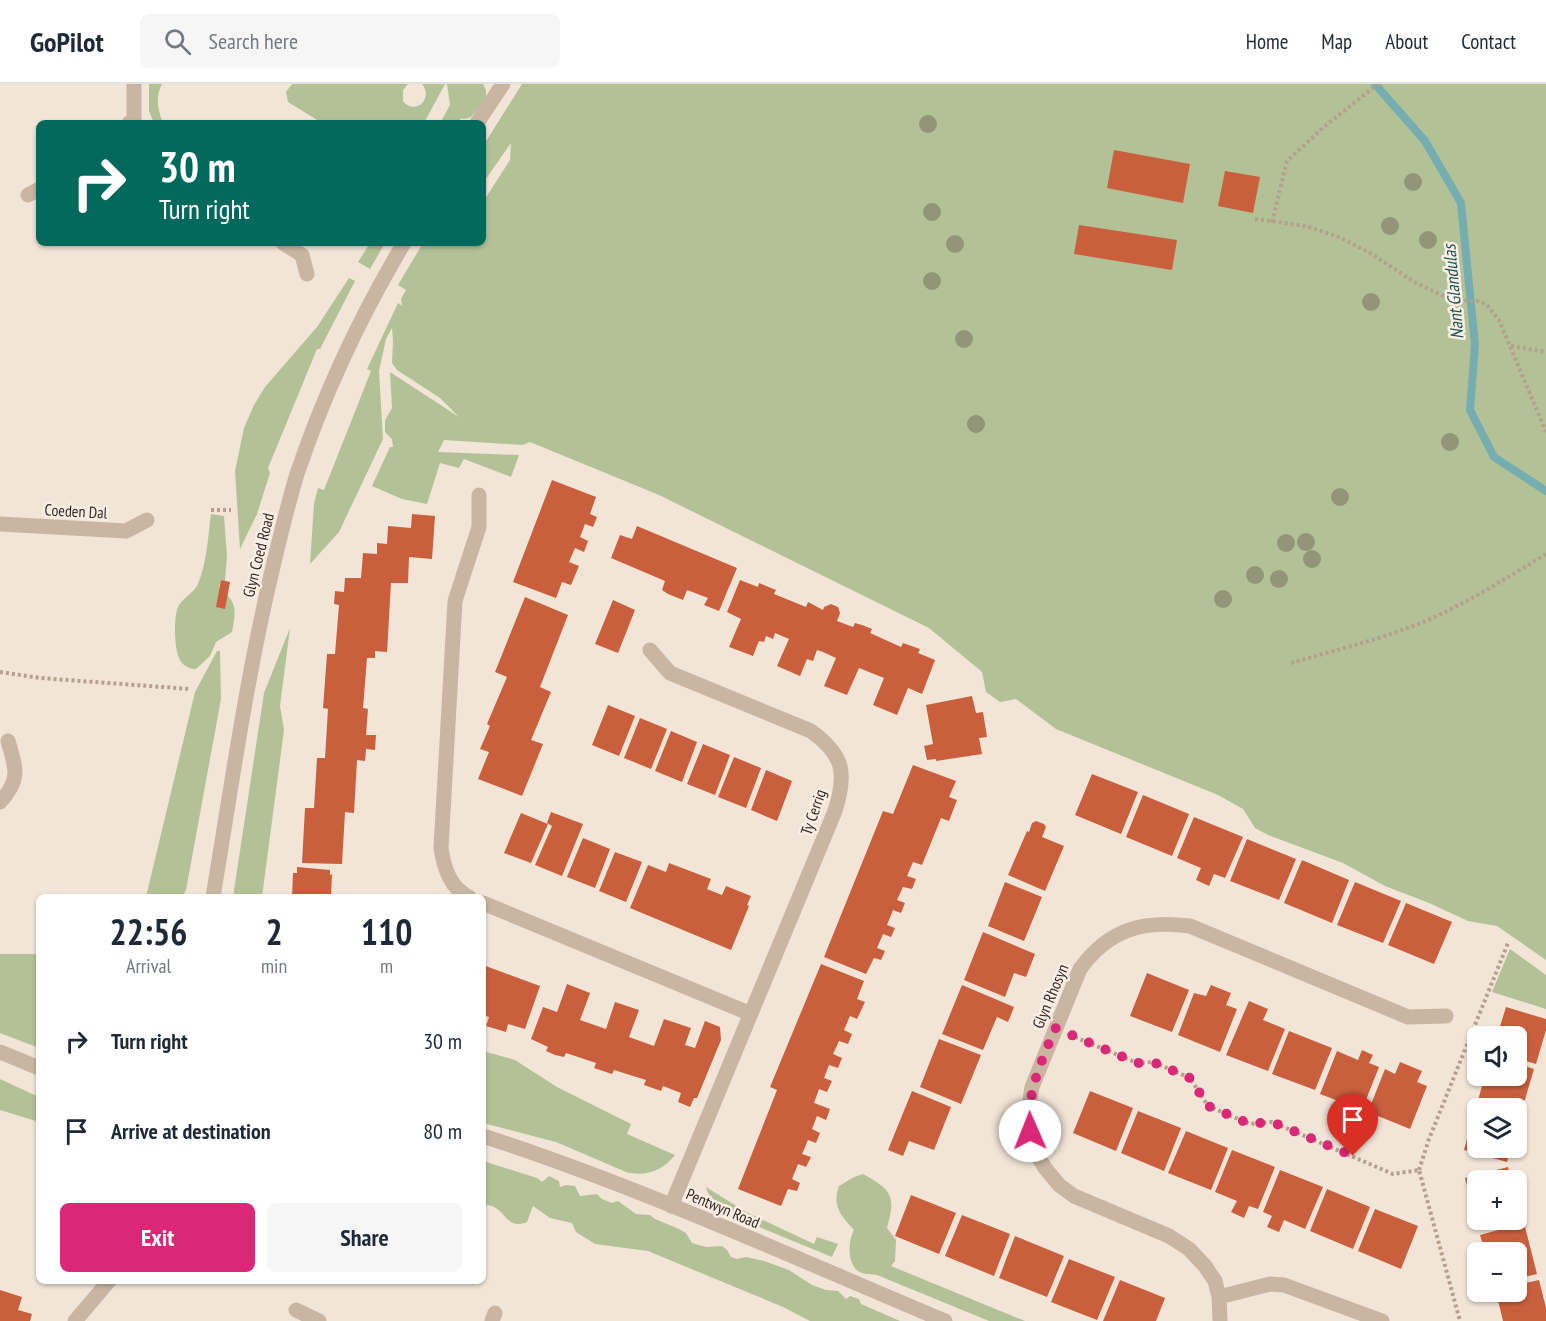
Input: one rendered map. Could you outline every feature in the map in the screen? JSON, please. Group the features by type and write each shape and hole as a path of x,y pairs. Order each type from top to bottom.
{"street":[{"path":"133,120 134,84"},
{"path":"479,120 502,84"},
{"path":"288,246 302,255 307,274"},
{"name":"Glyn Coed Road","path":"214,894 258,636 281,532 297,475 345,354 380,284 402,246"},
{"path":"463,894 450,880 443,864 441,848 453,615 455,601 479,527 479,495"},
{"name":"Coeden Dal","path":"0,524 126,531 147,520"},
{"name":"Ty Cerrig","path":"650,650 669,674 811,731 828,743 838,760 842,775 840,795 835,811 671,1206"},
{"path":"0,802 10,792 17,771 8,741"},
{"path":"486,904 751,1014"},
{"name":"Glyn Rhosyn","path":"1220,1321 1219,1297 1215,1281 1205,1266 1180,1242 1074,1196 1059,1185 1034,1150 1028,1112 1032,1087 1080,969 1089,956 1102,944 1122,932 1140,926 1165,923 1190,926 1408,1017 1446,1016"},
{"path":"0,1052 36,1067"},
{"name":"Pentwyn Road","path":"486,1137 543,1156 671,1206 945,1321"},
{"path":"75,1321 106,1284"},
{"path":"1219,1297 1270,1284 1284,1285 1382,1321"},
{"path":"296,1310 319,1321"}],"path":[{"path":"1272,222 1287,162 1325,126 1378,84"},
{"path":"1255,219 1306,226 1339,237 1370,253 1416,283 1452,300 1479,301 1486,305 1500,320 1546,432"},
{"path":"1511,346 1546,352"},
{"path":"211,510 231,510"},
{"path":"1291,663 1367,641 1435,616 1496,586 1546,554"},
{"path":"0,672 40,678 190,689"},
{"path":"1460,1321 1419,1170 1429,1139 1508,942"},
{"path":"1055,1028 1137,1063 1153,1062 1190,1078 1208,1106 1250,1124 1272,1122 1393,1173 1419,1170"}],"green space":[{"path":"149,84 162,84 158,94 158,104 162,120 153,120 149,111"},
{"path":"292,84 408,84 403,90 403,101 413,107 422,104 426,95 422,84 445,84 426,120 317,120 288,102 286,92"},
{"path":"447,84 483,84 486,99 471,117 460,120 442,120 450,105"},
{"path":"522,84 1546,84 1546,960 1497,926 1468,921 1385,886 1343,863 1268,835 1255,828 1243,809 1218,795 1056,729 1016,699 1000,702 986,692 982,672 929,628 659,495 530,442 522,445 444,440 438,452 519,455 511,477 464,459 459,468 440,463 427,504 402,499 372,486 390,447 393,447 392,439 385,432 385,420 392,408 390,372 459,417 440,398 397,370 392,363 392,328 386,339 379,371 383,439 339,532 310,564 314,504 318,488 324,490 371,371 367,369 398,303 402,306 401,299 406,290 398,285 421,246 486,246 486,197 510,160 511,143 486,179 486,141"},
{"path":"368,246 383,246 370,269 358,262"},
{"path":"349,278 355,281 320,349 317,349 268,468 270,473 257,514 240,549 235,471 244,428 265,387 317,327"},
{"path":"211,514 224,516 227,556 225,581 221,580 219,587 233,602 234,618 232,632 216,642 210,656 194,669 187,667 180,660 175,641 175,624 179,605 197,587 201,576"},
{"path":"290,628 280,706 284,730 262,894 233,894 264,693"},
{"path":"217,651 220,651 221,699 186,890 184,894 147,894 195,692"},
{"path":"1510,949 1546,975 1546,1009 1492,992"},
{"path":"0,954 36,954 36,1047 0,1033"},
{"path":"486,1052 515,1060 557,1087 631,1124 627,1134 675,1155 659,1169 640,1174 626,1172 556,1142 486,1124"},
{"path":"0,1079 36,1096 36,1121 0,1110"},
{"path":"486,1162 537,1178 542,1182 549,1176 559,1181 560,1187 575,1186 580,1196 597,1194 612,1203 618,1201 636,1214 650,1215 679,1229 686,1233 692,1243 706,1247 722,1246 731,1257 737,1259 746,1257 764,1261 789,1270 812,1285 838,1291 846,1299 850,1296 859,1299 861,1304 900,1321 810,1321 783,1307 648,1251 595,1244 576,1232 572,1223 550,1218 533,1206 527,1222 521,1224 513,1223 496,1208 486,1204"},
{"path":"863,1174 886,1190 891,1201 887,1228 896,1240 895,1261 891,1266 1025,1321 989,1321 877,1275 858,1271 850,1257 854,1230 841,1215 836,1199 839,1186"},
{"path":"706,1187 746,1212 814,1244 817,1237 838,1244 832,1257 725,1213 713,1201"}],"building":[{"path":"1114,150 1190,164 1183,203 1107,188"},
{"path":"1225,171 1260,177 1253,213 1218,206"},
{"path":"1079,225 1177,240 1172,270 1074,254"},
{"path":"552,480 596,497 590,514 597,517 593,527 585,524 580,537 588,541 584,552 575,548 569,562 579,566 571,585 562,582 556,598 513,582"},
{"path":"412,514 435,516 432,559 409,557 408,583 391,583 387,652 375,651 375,658 367,658 363,708 368,709 366,735 376,735 375,750 366,749 365,761 357,760 354,813 345,812 342,864 302,863 305,808 314,808 317,758 325,758 328,709 323,708 327,654 335,654 339,605 334,604 335,591 344,592 345,578 361,578 363,553 377,554 377,543 387,544 388,526 411,528"},
{"path":"637,526 737,568 719,611 704,605 708,598 687,590 683,600 668,594 662,590 665,581 611,558 620,535 632,539"},
{"path":"221,580 230,582 225,609 216,607"},
{"path":"740,580 758,587 759,583 776,590 774,594 806,607 808,602 823,610 831,604 838,607 840,613 837,621 853,627 855,623 862,625 872,629 870,633 901,647 903,643 920,649 918,653 935,660 922,694 908,688 897,715 873,705 884,678 859,668 847,695 824,686 836,658 823,652 817,650 813,661 807,659 800,676 777,666 789,639 775,633 773,639 766,636 764,642 759,641 753,656 729,647 741,619 727,612"},
{"path":"525,597 568,615 540,687 551,692 531,740 543,744 522,796 478,779 489,752 480,749 490,726 487,724 507,677 495,672"},
{"path":"613,600 635,610 618,653 595,644"},
{"path":"972,696 976,713 983,712 987,737 979,738 982,754 936,761 936,759 927,760 924,746 933,744 926,705"},
{"path":"608,705 635,716 619,756 592,745"},
{"path":"640,718 667,729 651,769 624,758"},
{"path":"671,731 697,742 682,782 655,771"},
{"path":"703,744 730,755 715,795 687,784"},
{"path":"734,757 761,768 746,808 718,797"},
{"path":"913,765 956,781 949,797 957,800 949,821 941,818 922,865 913,862 907,876 916,879 912,889 903,887 897,900 905,903 901,913 893,910 887,925 895,928 891,937 883,934 877,948 885,951 881,960 874,958 866,974 824,957 883,811 893,814"},
{"path":"766,770 792,781 777,821 751,810"},
{"path":"1092,774 1138,792 1121,834 1075,815"},
{"path":"1143,795 1189,814 1172,856 1126,837"},
{"path":"551,812 583,824 562,876 535,865 552,826 547,823"},
{"path":"521,813 548,824 531,863 504,853"},
{"path":"1194,817 1243,837 1225,878 1214,874 1209,886 1196,880 1201,868 1177,858"},
{"path":"1036,821 1046,827 1042,837 1064,846 1045,891 1008,875 1027,831 1029,832 1032,823"},
{"path":"583,838 610,849 595,888 567,877"},
{"path":"1247,839 1296,859 1279,900 1230,881"},
{"path":"615,852 642,862 626,902 599,891"},
{"path":"1302,860 1349,880 1332,923 1284,903"},
{"path":"669,863 711,879 707,889 722,895 726,886 751,896 731,950 630,908 648,865 666,872"},
{"path":"297,867 330,870 330,875 332,874 331,894 292,894 293,873 297,873"},
{"path":"1005,882 1042,897 1024,941 988,926"},
{"path":"1355,882 1401,901 1383,943 1337,925"},
{"path":"1406,903 1452,922 1434,964 1388,945"},
{"path":"983,932 1035,954 1026,977 1014,973 1005,997 964,980"},
{"path":"821,964 864,981 857,999 865,1002 857,1019 850,1016 844,1030 852,1034 848,1044 839,1041 833,1054 842,1058 838,1068 829,1065 824,1078 832,1081 827,1092 819,1089 814,1103 830,1109 826,1120 817,1116 812,1129 820,1133 816,1143 808,1140 802,1154 811,1157 806,1167 798,1164 792,1179 800,1183 797,1191 788,1189 781,1206 738,1189 777,1090 770,1087"},
{"path":"486,966 540,986 525,1029 508,1024 506,1032 486,1026 489,1017 486,1016"},
{"path":"1147,973 1189,990 1172,1032 1130,1016"},
{"path":"567,984 590,993 580,1020 606,1029 615,1002 639,1010 629,1037 654,1046 664,1019 691,1028 685,1045 695,1048 705,1021 720,1027 721,1040 697,1098 694,1098 690,1107 678,1102 681,1093 663,1086 661,1091 644,1085 646,1080 614,1070 612,1074 594,1068 596,1063 566,1053 564,1057 555,1055 546,1051 548,1047 531,1039 543,1007 557,1012"},
{"path":"962,985 1014,1007 1008,1022 997,1017 983,1050 942,1034"},
{"path":"1211,985 1231,993 1226,1005 1237,1009 1220,1052 1178,1035 1194,993 1206,996"},
{"path":"1249,1001 1268,1009 1263,1020 1285,1029 1268,1071 1226,1055"},
{"path":"1506,1007 1546,1019 1546,1030 1536,1064 1527,1061 1527,1026 1500,1026"},
{"path":"1289,1031 1332,1048 1315,1090 1272,1074"},
{"path":"939,1039 981,1055 961,1104 920,1087"},
{"path":"1362,1050 1373,1055 1369,1063 1379,1067 1362,1110 1320,1094 1337,1051 1358,1060"},
{"path":"1400,1062 1422,1071 1417,1082 1427,1086 1410,1129 1368,1112 1385,1069 1395,1074"},
{"path":"1527,1067 1534,1069 1525,1098 1479,1098 1482,1086 1527,1086"},
{"path":"912,1091 951,1107 934,1150 909,1141 903,1156 888,1150"},
{"path":"1090,1091 1133,1108 1116,1151 1073,1133"},
{"path":"1138,1111 1181,1128 1164,1171 1121,1153"},
{"path":"1186,1131 1228,1148 1211,1190 1168,1173"},
{"path":"1232,1150 1275,1167 1258,1209 1249,1206 1244,1218 1231,1212 1237,1201 1215,1192"},
{"path":"1493,1158 1508,1158 1507,1162"},
{"path":"1280,1170 1323,1187 1305,1229 1284,1220 1279,1232 1267,1227 1272,1216 1263,1212"},
{"path":"1327,1189 1370,1207 1353,1249 1310,1231"},
{"path":"911,1195 956,1213 939,1254 895,1236"},
{"path":"1375,1209 1418,1226 1401,1269 1358,1251"},
{"path":"962,1215 1010,1234 994,1276 945,1256"},
{"path":"1498,1230 1526,1230 1537,1274 1527,1276 1527,1242 1482,1242 1480,1235"},
{"path":"1015,1236 1064,1256 1047,1297 999,1278"},
{"path":"1069,1259 1115,1277 1097,1320 1051,1302"},
{"path":"1120,1280 1165,1298 1156,1321 1103,1321"},
{"path":"1539,1280 1546,1308 1546,1321 1503,1321 1498,1302 1527,1302 1527,1283"},
{"path":"0,1290 22,1297 18,1310 32,1314 30,1321 0,1321"}],"waterway":[{"name":"Nant Glandulas","path":"1375,84 1425,141 1461,203 1475,345 1470,410 1494,457 1546,491"}],"route":[{"path":"1030,1131 1029,1099 1055,1028 1137,1063 1153,1062 1190,1078 1208,1106 1250,1124 1272,1122 1353,1156"}]}
